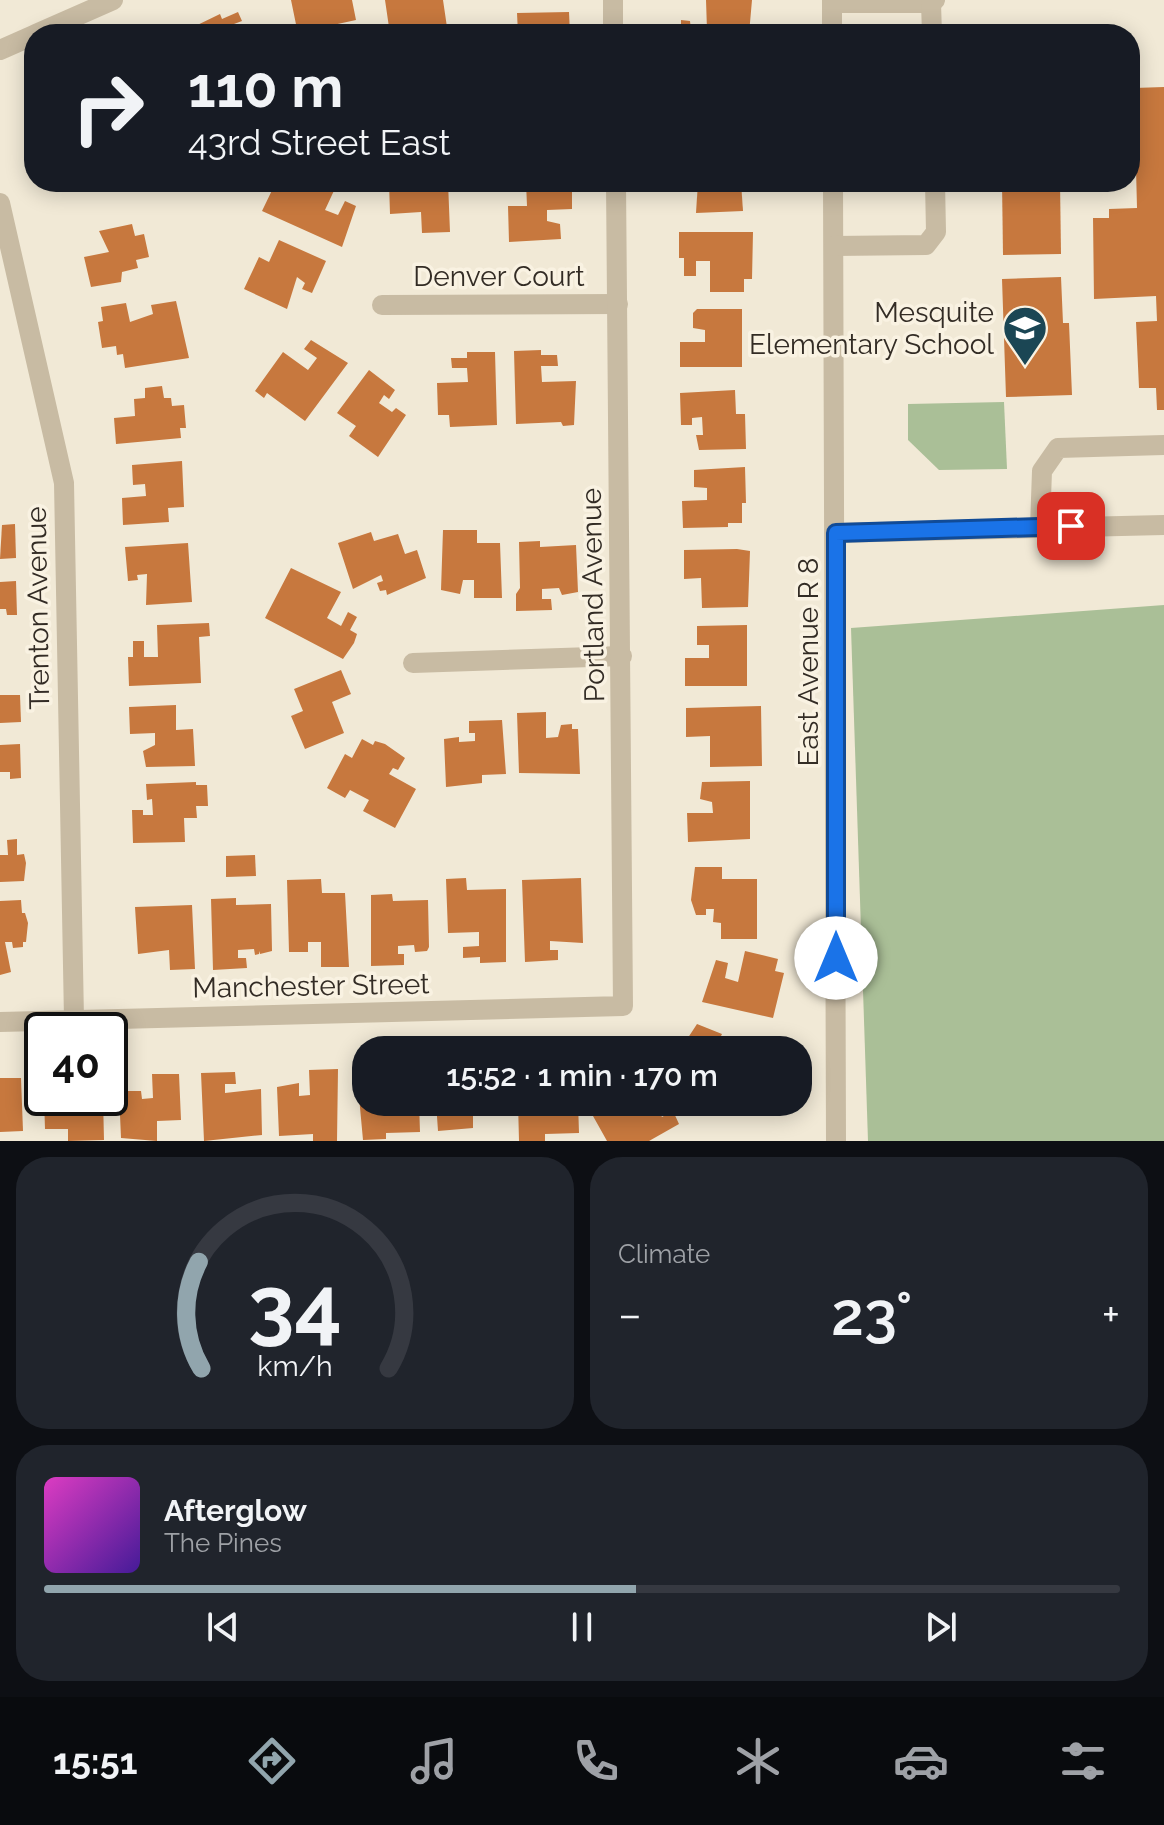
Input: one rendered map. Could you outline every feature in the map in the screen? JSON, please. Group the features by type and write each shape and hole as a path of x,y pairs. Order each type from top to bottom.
{"street":[{"path":"58,24 113,0"},
{"path":"613,0 613,24"},
{"path":"832,24 832,2 933,2 932,24"},
{"path":"0,50 24,39"},
{"name":"Portland Avenue","path":"616,192 623,1006"},
{"name":"East Avenue R 8","path":"833,192 836,1141"},
{"path":"834,246 926,245 936,232 935,192"},
{"name":"Trenton Avenue","path":"0,203 64,483 74,1012"},
{"name":"Denver Court","path":"382,305 618,304"},
{"path":"1040,527 1042,471 1058,448 1164,445"},
{"path":"836,533 1164,525"},
{"path":"413,663 622,656"},
{"name":"Manchester Street","path":"128,1018 623,1006"},
{"name":"Manchester Street","path":"0,1022 24,1021"}],"green space":[{"path":"1004,402 1007,469 939,470 908,440 908,404"},
{"path":"1164,605 1164,1141 868,1141 851,628"}],"building":[{"path":"291,0 352,0 356,20 338,24 296,24"},
{"path":"385,0 443,0 447,24 389,24"},
{"path":"706,0 752,0 750,24 707,24"},
{"path":"238,12 242,21 234,24 199,24 220,14 222,19"},
{"path":"569,12 570,24 518,24 517,13"},
{"path":"1164,87 1164,410 1157,410 1156,388 1139,388 1136,322 1157,321 1156,296 1094,299 1093,218 1109,218 1109,209 1137,208 1137,192 1140,192 1140,88"},
{"path":"271,192 333,192 325,210 338,215 345,201 356,206 342,247 262,211"},
{"path":"389,192 448,192 450,232 422,233 421,212 390,214"},
{"path":"526,192 572,192 572,209 547,210 547,221 560,224 561,239 509,242 508,206 527,206"},
{"path":"697,192 742,192 743,211 696,213"},
{"path":"1002,192 1060,192 1061,254 1003,255"},
{"path":"132,224 135,236 144,234 149,257 136,260 138,268 122,272 121,282 91,287 84,257 109,252 99,231"},
{"path":"679,232 753,232 752,279 744,279 744,292 710,292 710,261 696,261 696,276 684,276 684,258 679,258"},
{"path":"279,240 326,261 312,293 302,289 305,283 297,277 287,309 244,289 259,257 269,262"},
{"path":"1061,277 1063,323 1069,323 1072,395 1006,397 1002,279"},
{"path":"176,301 189,358 125,368 123,354 117,355 116,346 102,348 98,322 103,321 101,307 126,303 130,322 153,314 151,305"},
{"path":"697,309 742,309 742,367 680,367 680,342 705,342 705,330 693,328 693,313"},
{"path":"311,340 348,363 305,421 267,393 264,398 255,391 283,352 308,370 317,358 304,349"},
{"path":"541,350 541,355 557,355 558,366 541,366 542,382 576,381 574,425 563,426 561,422 516,424 514,351"},
{"path":"467,352 495,352 497,425 450,427 449,415 438,415 437,383 468,382 467,368 452,368 451,358 467,358"},
{"path":"369,370 395,390 389,399 384,395 379,403 392,412 396,408 406,415 378,457 349,436 356,426 337,413"},
{"path":"162,386 164,398 171,398 172,406 184,405 186,428 180,428 181,438 116,444 114,418 135,416 134,399 145,398 145,388"},
{"path":"735,390 736,414 745,414 746,449 699,450 696,435 703,435 702,417 692,418 692,425 681,425 680,393"},
{"path":"182,461 184,507 168,508 169,522 123,525 122,498 146,496 145,484 133,485 132,465"},
{"path":"745,467 746,503 742,503 742,523 728,523 728,527 683,528 682,501 707,500 707,488 694,487 694,470"},
{"path":"15,524 16,558 0,559 2,525"},
{"path":"443,530 477,530 477,543 500,543 502,598 474,598 474,580 463,580 460,594 441,590"},
{"path":"371,532 374,541 398,534 405,554 417,550 426,578 387,595 386,590 380,591 377,583 383,581 381,575 353,589 338,543"},
{"path":"540,541 540,547 576,545 578,592 562,595 559,588 542,589 542,599 551,599 552,610 516,611 516,594 520,588 519,542"},
{"path":"188,543 192,602 146,605 147,574 137,575 138,580 128,581 125,547"},
{"path":"684,550 750,551 748,607 702,608 701,578 684,579"},
{"path":"291,568 341,592 327,618 341,626 348,612 357,617 350,630 357,634 354,643 343,659 265,618"},
{"path":"16,581 17,615 7,615 6,609 0,609 0,582"},
{"path":"209,623 210,636 199,637 201,683 129,686 128,657 133,657 133,641 144,641 144,657 158,657 157,625"},
{"path":"747,625 747,686 685,686 685,658 709,658 709,645 697,645 697,626"},
{"path":"341,670 351,694 332,702 344,733 305,749 291,716 303,711 294,689"},
{"path":"0,695 20,695 21,722 0,723"},
{"path":"176,705 176,730 193,729 195,766 146,767 143,751 155,745 155,733 130,734 129,707"},
{"path":"761,706 762,766 710,767 710,736 686,737 686,708"},
{"path":"546,712 546,738 558,737 561,725 572,724 572,729 578,729 580,774 519,773 517,713"},
{"path":"502,720 506,774 482,775 482,783 446,787 444,739 459,737 459,742 475,741 475,733 469,733 469,721"},
{"path":"362,739 373,745 375,741 385,744 405,758 398,770 393,768 389,774 416,789 395,828 363,811 369,800 350,790 345,798 327,788 345,754 352,758"},
{"path":"20,744 21,778 10,779 10,772 0,772 0,745"},
{"path":"750,781 750,839 688,842 687,813 713,813 712,802 700,799 702,782"},
{"path":"196,782 196,785 207,785 208,806 196,806 197,818 184,818 185,842 133,843 132,810 143,810 143,815 153,815 152,799 147,800 146,784"},
{"path":"17,839 17,855 24,854 26,863 24,881 0,882 0,855 8,855 7,840"},
{"path":"255,855 256,876 226,877 226,856"},
{"path":"695,867 722,867 722,879 757,879 757,939 721,939 721,923 713,922 714,909 706,909 706,915 696,915 691,900"},
{"path":"466,878 467,890 506,889 506,962 480,963 480,957 463,958 463,947 479,946 479,932 448,933 446,879"},
{"path":"581,878 583,943 550,941 550,950 558,950 558,960 525,962 522,880"},
{"path":"321,879 322,893 345,893 349,967 321,967 321,942 308,942 308,952 289,952 287,880"},
{"path":"392,894 393,901 428,900 429,947 427,951 415,952 414,945 398,946 398,954 404,954 404,965 371,966 371,895"},
{"path":"236,898 236,905 271,904 272,951 260,954 259,951 255,955 254,949 238,950 238,958 246,958 247,968 213,970 211,899"},
{"path":"21,900 22,913 25,913 28,923 26,942 23,942 23,947 13,948 12,942 5,942 11,972 0,975 0,901"},
{"path":"192,905 195,969 170,970 169,950 138,954 135,907"},
{"path":"745,951 778,959 775,971 784,973 773,1018 702,1002 716,960 728,963 725,978 738,982"},
{"path":"697,1024 722,1034 721,1036 689,1036"},
{"path":"338,1069 337,1141 313,1141 313,1134 279,1136 277,1087 299,1083 299,1096 310,1095 309,1070"},
{"path":"235,1072 236,1084 225,1084 225,1093 261,1089 262,1135 204,1141 201,1073"},
{"path":"152,1074 179,1074 181,1120 157,1121 157,1141 121,1138 120,1116 128,1116 128,1091 141,1091 142,1099 153,1098"},
{"path":"0,1078 21,1078 23,1131 0,1132"},
{"path":"45,1116 103,1116 104,1140 68,1141 68,1129 45,1129"},
{"path":"361,1116 419,1116 420,1132 386,1133 386,1139 363,1140"},
{"path":"437,1116 473,1116 473,1128 438,1131"},
{"path":"518,1116 578,1116 579,1133 545,1134 545,1141 519,1141"},
{"path":"593,1116 675,1116 679,1124 649,1141 607,1141"}],"place":[{"name":"Mesquite Elementary School","path":"1025,367"}],"route":[{"path":"836,958 836,533 1071,526"}]}
